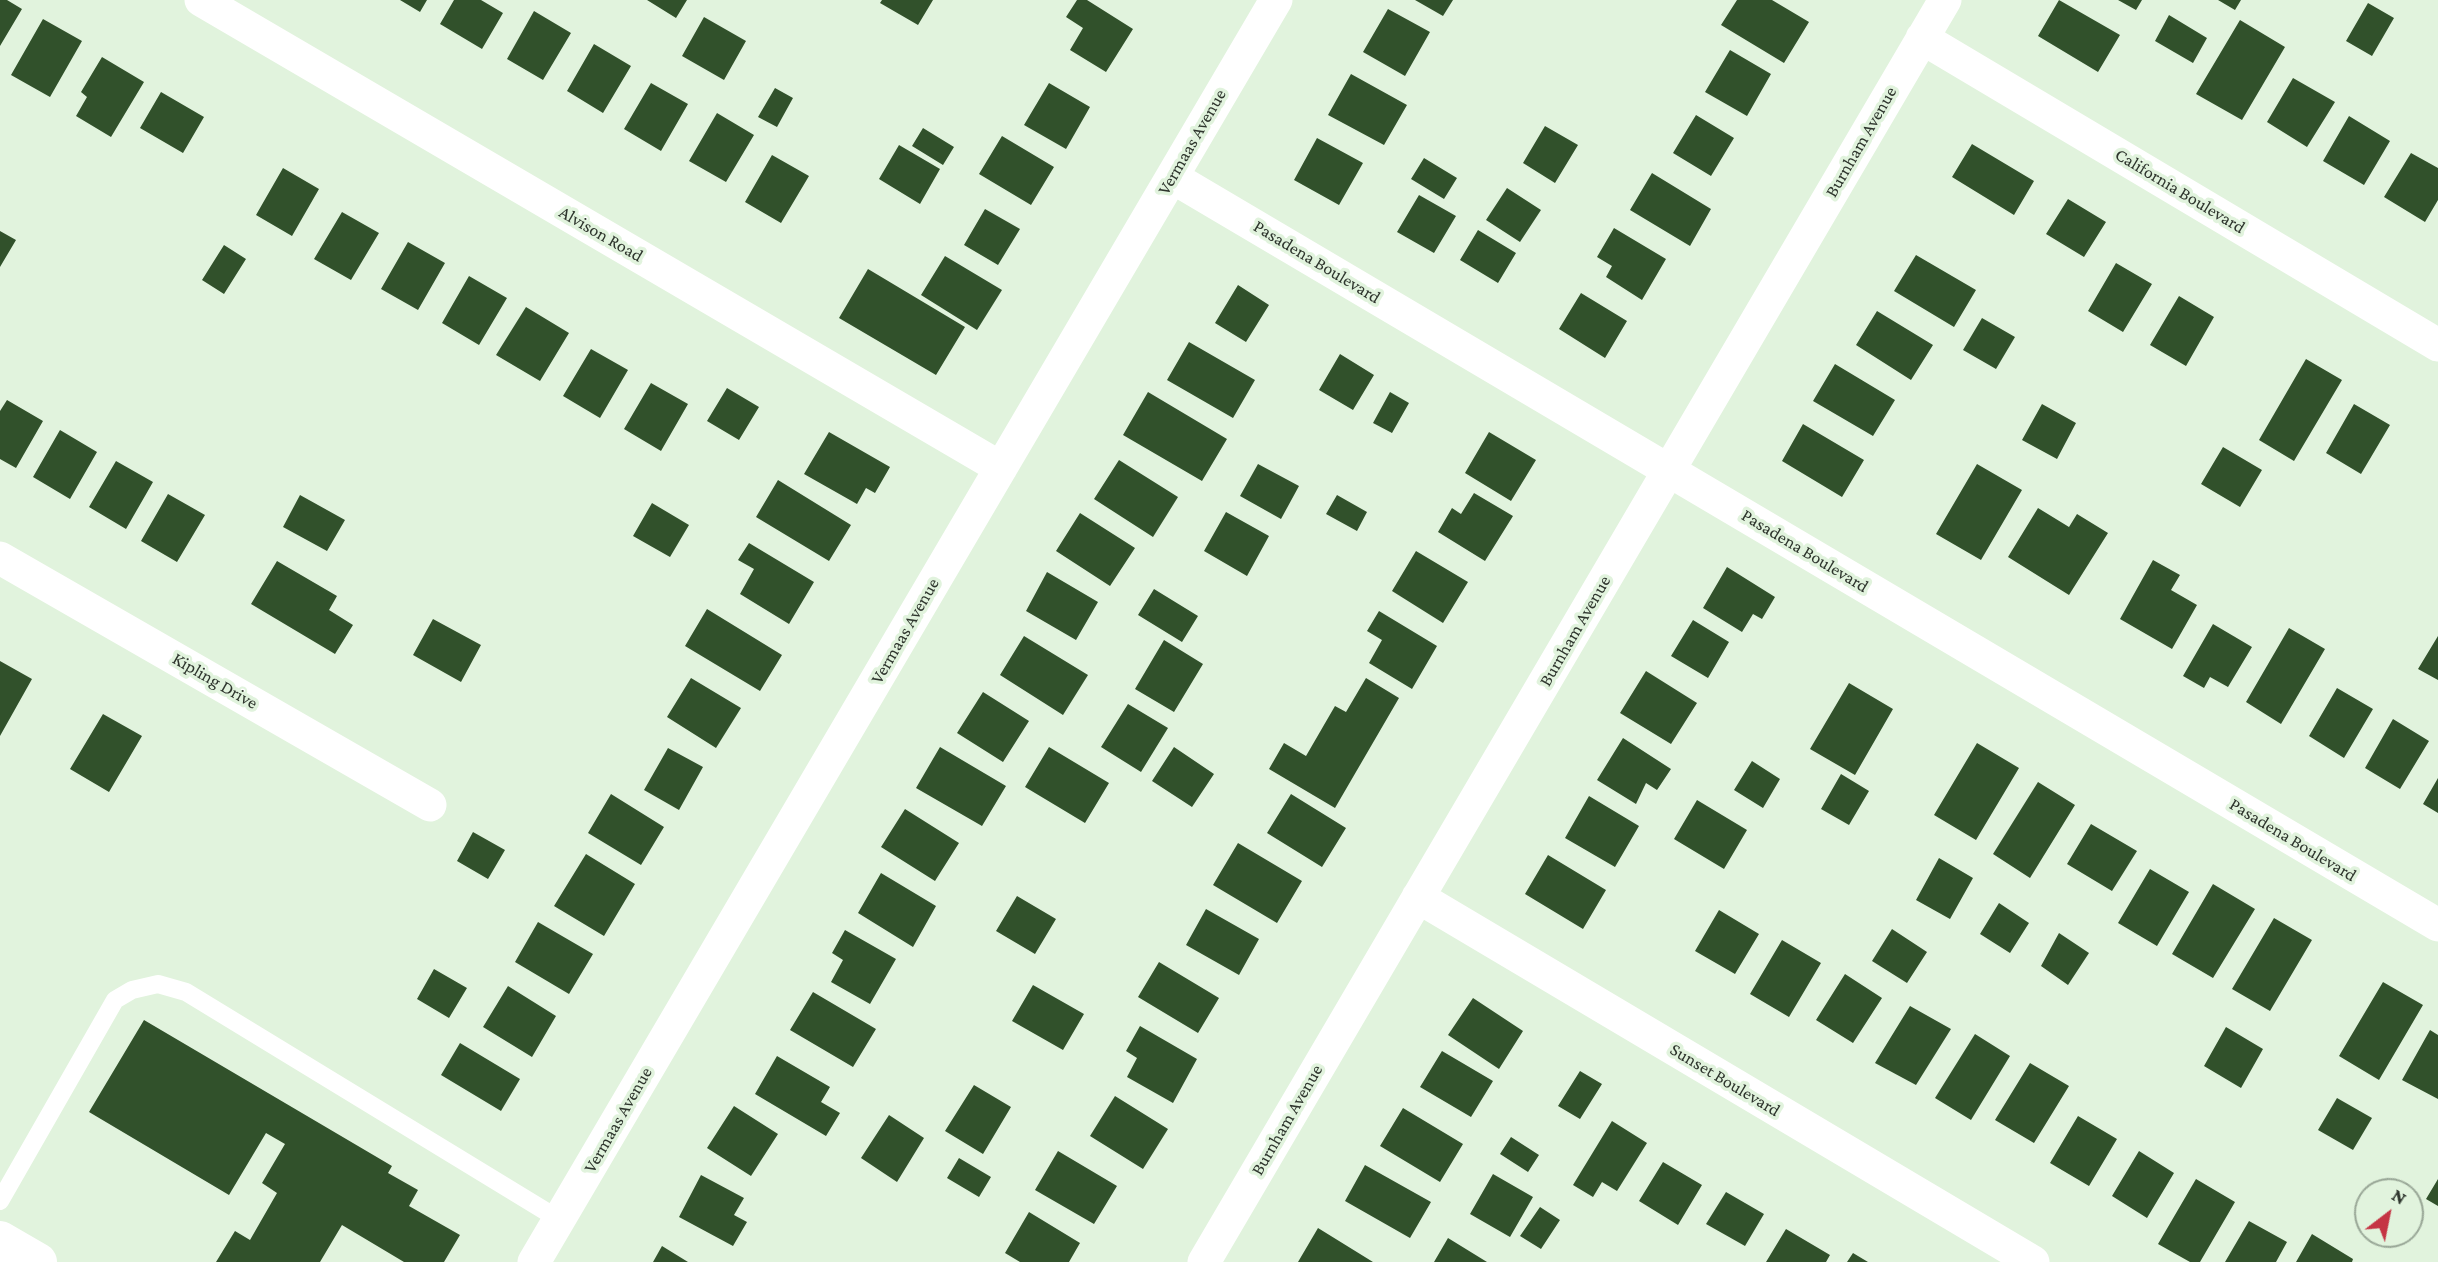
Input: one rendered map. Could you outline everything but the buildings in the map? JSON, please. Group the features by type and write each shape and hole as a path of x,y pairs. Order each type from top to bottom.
{"street":[{"name":"Alvison Road","path":"201,0 1001,468"},
{"name":"Vermaas Avenue","path":"534,1262 1276,0"},
{"name":"Burnham Avenue","path":"1204,1262 1945,0"},
{"name":"California Boulevard","path":"1922,38 2438,345"},
{"name":"Pasadena Boulevard","path":"1172,177 2438,925"},
{"name":"Kipling Drive","path":"0,558 430,805"},
{"name":"Sunset Boulevard","path":"1418,897 2033,1262"},
{"path":"0,1240 38,1262"}],"lane":[{"path":"0,1201 115,1000 132,990 158,984 186,992 560,1220"}]}
